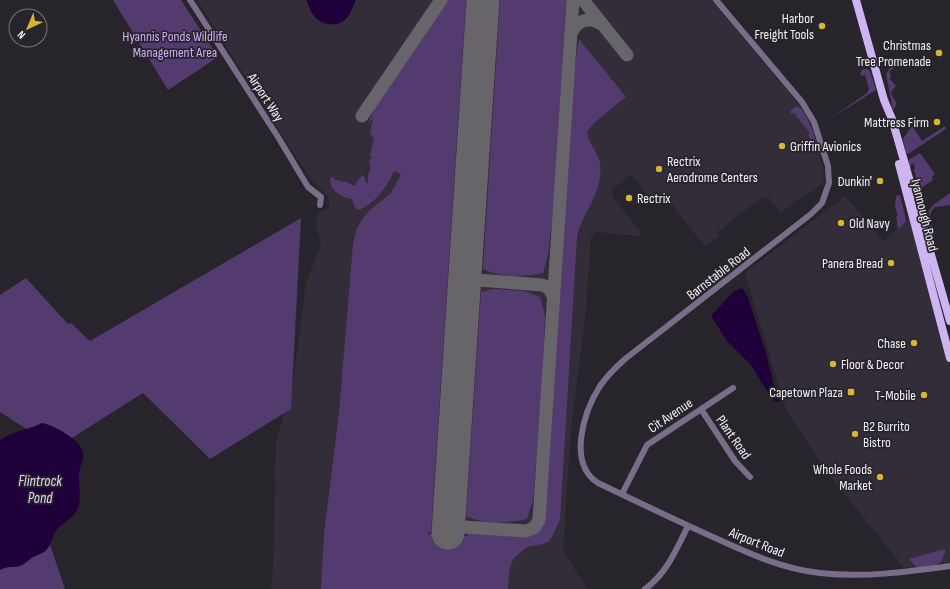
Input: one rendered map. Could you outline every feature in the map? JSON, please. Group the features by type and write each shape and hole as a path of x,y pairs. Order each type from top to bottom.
{"main road":[{"name":"Iyannough Road","path":"856,0 884,100 887,120 950,358"},
{"name":"Iyannough Road","path":"884,100 892,119 950,321"}],"street":[{"name":"Airport Way","path":"190,0 278,137 308,187 321,198 320,205"},
{"name":"Barnstable Road","path":"581,457 582,436 588,409 599,388 614,369 806,219 822,203 829,183 828,166 816,126 806,107 716,0"},
{"name":"Cit Avenue","path":"622,494 646,445 733,388"},
{"name":"Plant Road","path":"701,409 735,461 750,477"},
{"name":"Airport Road","path":"581,457 585,469 593,479 688,526 764,559 791,568 818,573 863,575 910,572 950,566"},
{"path":"645,589 659,577 666,568 688,526"}],"shaded area":[{"path":"197,0 711,0 802,108 813,130 823,169 824,182 803,198 801,197 781,213 768,198 765,200 762,197 718,232 720,235 705,247 668,200 661,201 656,195 651,200 631,175 612,190 612,196 640,231 640,236 596,232 591,239 585,319 571,430 563,551 587,589 271,589 273,568 276,443 293,382 306,283 321,243 316,226 318,212 329,207 328,197 309,176 294,154"},
{"path":"845,196 883,241 909,218 950,367 950,562 904,568 826,471 786,410 745,273"}],"green space":[{"name":"Hyannis Ponds Wildlife Management Area","path":"113,0 181,0 218,57 168,90"},
{"path":"448,0 466,0 431,532 428,532 428,534 459,534 459,536 468,536 468,533 526,537 536,534 543,525 573,87 579,39 626,97 594,123 587,132 589,140 599,159 600,174 596,193 583,219 577,237 560,520 549,541 543,544 527,547 513,559 509,571 508,589 321,589 324,534 339,413 353,244 357,228 363,218 369,211 391,193 401,174 394,171 380,194 370,204 358,210 354,206 352,199 340,195 333,189 330,181 331,177 334,177 335,180 339,180 341,182 345,181 354,186 362,175 364,176 366,183 368,183 368,175 371,168 369,161 372,158 370,155 374,139 370,133 373,118 368,124 374,109"},
{"path":"500,0 566,0 553,211 548,255 543,273 512,276 498,274 483,269"},
{"path":"899,64 902,64 900,68 897,65 889,72 891,75 890,79 896,86 891,94 897,104 893,110 886,74 891,67"},
{"path":"863,69 868,69 870,71 876,90 831,118 867,93 869,89 865,75 862,76 860,73"},
{"path":"797,106 802,110 809,121 820,155 808,135 810,133 794,113 790,114 791,110"},
{"path":"945,126 946,129 908,154 906,153 903,139 911,127 913,127 922,141"},
{"path":"920,153 935,174 932,177 933,180 918,190 914,184 916,182 919,184 920,181 916,177 914,170 915,167 913,163 911,164 910,168 908,162"},
{"path":"950,193 950,205 935,207 930,214 930,220 935,236 933,235 932,240 928,212 933,205"},
{"path":"900,195 906,220 898,229 896,216 898,216 895,207 896,196"},
{"path":"301,218 291,409 210,459 143,393 56,448 0,412 0,295 26,278 68,324 71,323 90,341"},
{"path":"493,289 524,291 540,297 545,316 541,404 533,500 527,519 504,522 481,521 466,516 481,292"},
{"path":"50,545 65,589 0,589 0,570 9,566 17,567 23,565 33,557 44,552"},
{"path":"945,549 940,563 936,565 917,568 909,559"}],"water":[{"path":"306,0 356,0 346,19 338,24 326,24 315,17"},
{"path":"742,288 747,295 780,402 774,401 751,365 727,341 711,316 733,292"},
{"name":"Flintrock Pond","path":"42,423 52,426 70,436 83,451 79,473 80,498 78,507 74,515 58,528 44,552 34,556 24,564 0,570 0,440"}],"taxiway":[{"path":"362,116 441,0"},
{"path":"449,526 526,531 534,528 539,520 573,0"},
{"path":"583,0 627,55"},
{"path":"571,34 577,25 584,20 593,20 603,25"},
{"path":"465,265 472,278 477,280"},
{"path":"463,294 470,283 477,280 542,285 549,288 553,296"}],"runway":[{"path":"448,533 483,0"}],"place":[{"name":"Harbor Freight Tools","path":"822,26"},
{"name":"Christmas Tree Promenade","path":"939,53"},
{"name":"Mattress Firm","path":"937,122"},
{"name":"Griffin Avionics","path":"782,146"},
{"name":"Rectrix Aerodrome Centers","path":"659,169"},
{"name":"Dunkin'","path":"880,181"},
{"name":"Rectrix","path":"629,198"},
{"name":"Old Navy","path":"841,223"},
{"name":"Panera Bread","path":"891,263"},
{"name":"Chase","path":"914,343"},
{"name":"Floor & Decor","path":"833,364"},
{"name":"Capetown Plaza","path":"851,392"},
{"name":"T-Mobile","path":"924,395"},
{"name":"B2 Burrito Bistro","path":"855,434"},
{"name":"Whole Foods Market","path":"880,477"}]}
